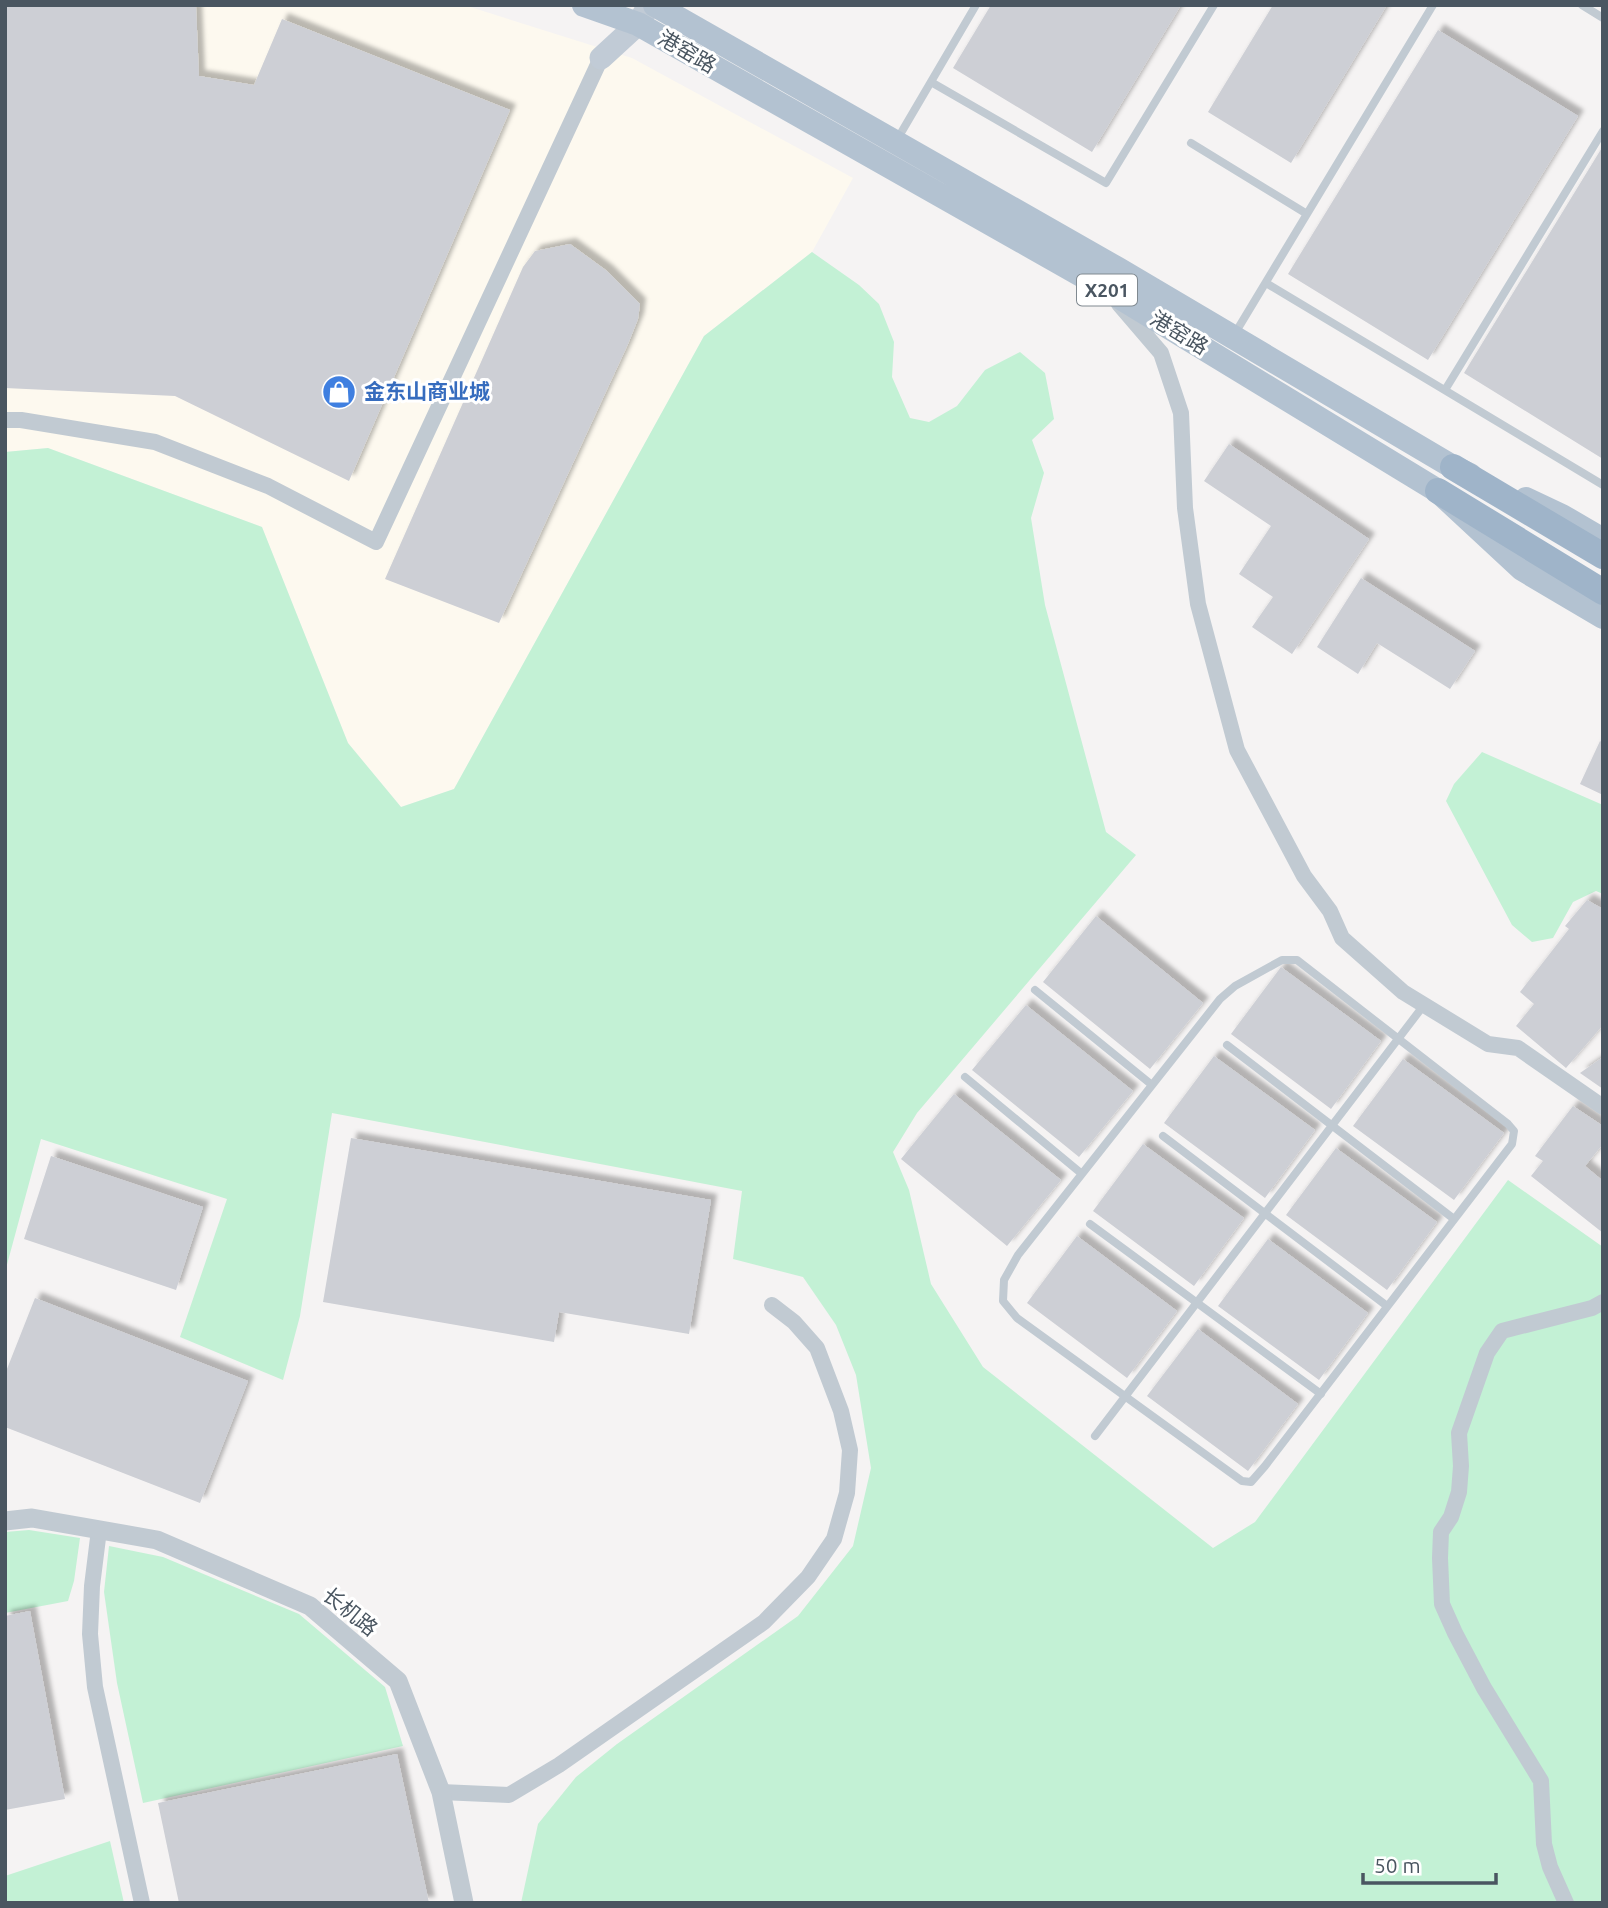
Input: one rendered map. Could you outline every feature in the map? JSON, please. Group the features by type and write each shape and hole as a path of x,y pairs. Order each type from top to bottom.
{"highway":[{"path":"1453,467 1603,556"},
{"path":"1438,491 1603,592"}],"main road":[{"name":"港窑路","path":"584,5 632,13 1106,289 1438,491 1522,569 1603,617"},
{"name":"港窑路","path":"655,5 1118,269 1453,467 1562,516 1603,540"},
{"path":"601,58 632,13"}],"street":[{"path":"5,421 21,420 155,442 268,486 376,542 601,58"},
{"path":"1106,289 1161,353 1181,413 1185,508 1198,604 1237,750 1304,876 1330,911 1342,938 1403,992 1488,1044 1518,1048 1603,1107"},
{"path":"1566,1903 1550,1867 1544,1844 1541,1781 1484,1688 1442,1604 1441,1532 1451,1517 1460,1492 1459,1433 1487,1353 1502,1331 1592,1308 1603,1302"},
{"path":"441,1792 509,1795 570,1757 764,1622 808,1577 834,1539 847,1493 850,1450 841,1412 817,1348 794,1322 772,1305"},
{"name":"长机路","path":"5,1521 32,1518 157,1540 310,1606 398,1681 441,1792 464,1903"},
{"path":"99,1530 92,1586 90,1634 95,1688 142,1903"}],"lane":[{"path":"895,143 976,5"},
{"path":"931,82 1106,183 1214,5"},
{"path":"1233,338 1433,5"},
{"path":"1582,5 1603,18"},
{"path":"1444,390 1603,131"},
{"path":"1191,143 1307,214"},
{"path":"1266,283 1603,485"},
{"path":"1282,960 1297,960 1398,1039 1508,1124 1514,1131 1512,1144 1251,1482 1242,1480 1017,1318 1003,1301 1004,1280 1018,1255 1220,999 1235,986 1282,960"},
{"path":"1035,990 1152,1085"},
{"path":"1095,1436 1424,1005"},
{"path":"1227,1045 1454,1219"},
{"path":"965,1077 1082,1174"},
{"path":"1163,1136 1387,1306"},
{"path":"1090,1224 1321,1394"}],"shaded area":[{"name":"金东山商业城","path":"5,5 464,5 632,58 853,178 812,252 704,336 454,789 401,807 348,743 262,527 48,448 5,452"}],"green space":[{"path":"812,252 859,285 879,304 894,342 892,377 910,418 929,422 957,406 985,370 1020,352 1045,373 1054,419 1032,440 1044,473 1031,518 1045,605 1106,832 1136,855 917,1113 893,1152 909,1190 931,1284 983,1367 1213,1548 1255,1522 1508,1180 1603,1247 1603,1903 521,1903 538,1824 576,1777 617,1744 798,1616 853,1546 871,1468 856,1375 836,1325 803,1277 733,1259 742,1191 332,1113 300,1316 283,1380 180,1337 227,1199 41,1139 5,1272 5,452 48,448 262,527 348,743 401,807 454,789 704,336"},
{"path":"1482,752 1603,805 1603,894 1596,891 1573,902 1553,938 1532,942 1512,925 1446,801 1454,784"},
{"path":"29,1530 80,1538 74,1581 68,1601 5,1613 5,1532"},
{"path":"109,1546 163,1557 299,1614 385,1687 403,1746 143,1803 117,1683 104,1592"},
{"path":"110,1841 124,1903 5,1903 5,1876"}],"building":[{"path":"5,5 196,6 199,76 254,85 282,19 510,110 349,481 175,396 5,388"},
{"path":"991,5 1181,5 1092,152 953,68"},
{"path":"1273,5 1387,5 1291,163 1208,112"},
{"path":"1438,30 1578,116 1428,360 1288,274"},
{"path":"1603,146 1603,459 1464,373"},
{"path":"570,244 607,271 640,304 638,319 499,623 385,579 523,267 535,251"},
{"path":"1229,444 1369,539 1292,654 1252,627 1273,597 1239,574 1271,526 1204,481"},
{"path":"1361,578 1475,651 1450,689 1377,643 1358,674 1317,647"},
{"path":"1600,741 1603,743 1603,795 1580,784"},
{"path":"1587,900 1603,909 1603,1025 1566,1068 1516,1026 1534,1004 1520,992 1569,929 1565,926"},
{"path":"1096,916 1203,1003 1150,1069 1043,982"},
{"path":"1281,967 1381,1041 1331,1109 1231,1034"},
{"path":"1026,1005 1133,1091 1079,1157 972,1070"},
{"path":"1214,1056 1315,1130 1265,1198 1164,1123"},
{"path":"1603,1057 1603,1089 1580,1073"},
{"path":"1403,1059 1504,1133 1454,1200 1353,1126"},
{"path":"954,1094 1061,1180 1007,1246 901,1159"},
{"path":"1573,1106 1603,1126 1603,1144 1585,1166 1603,1181 1603,1233 1531,1176 1543,1161 1535,1156"},
{"path":"351,1138 711,1200 689,1334 559,1312 554,1342 323,1302"},
{"path":"1143,1144 1244,1218 1194,1286 1093,1211"},
{"path":"1336,1148 1437,1222 1387,1290 1286,1215"},
{"path":"51,1156 203,1207 176,1290 24,1239"},
{"path":"1077,1236 1177,1311 1127,1378 1027,1303"},
{"path":"1268,1239 1368,1313 1319,1380 1218,1306"},
{"path":"35,1298 248,1381 200,1503 5,1427 5,1374"},
{"path":"1198,1329 1298,1404 1248,1471 1147,1396"},
{"path":"30,1611 65,1799 5,1810 5,1616"},
{"path":"397,1754 429,1903 179,1903 158,1803"}],"place":[{"name":"金东山商业城","path":"339,392"}]}
